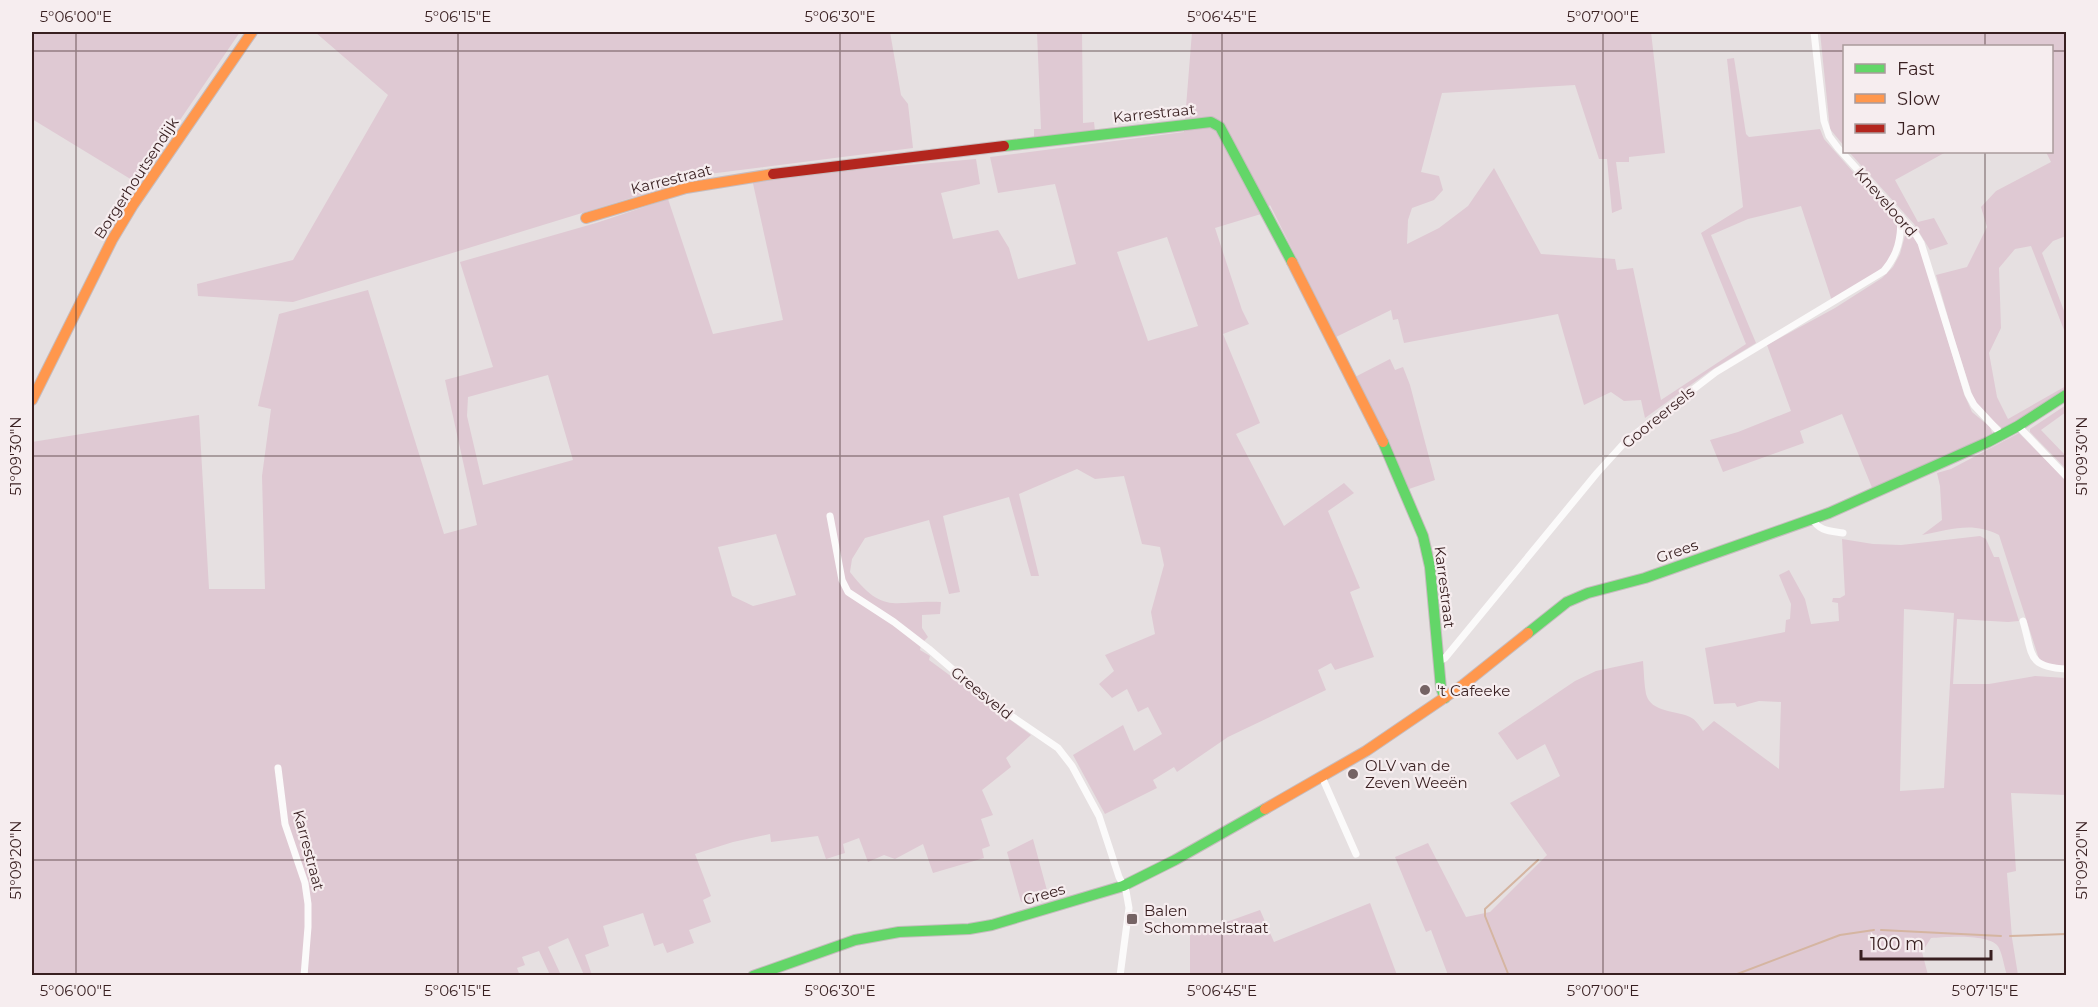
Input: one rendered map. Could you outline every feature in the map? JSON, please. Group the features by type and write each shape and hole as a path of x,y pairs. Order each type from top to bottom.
{"street":[{"name":"Borgerhoutsendijk","path":"32,400 112,240 133,205 252,32"},
{"name":"Kneveloord","path":"1814,32 1826,128 1838,148 1915,233 1926,255 1968,394 1974,405 2002,435"},
{"name":"Karrestraat","path":"586,218 686,189 732,180 1200,122 1220,127 1347,368 1394,464 1423,536 1430,567 1441,688 1445,698"},
{"name":"Gooreersels","path":"1439,661 1445,658 1626,441 1716,372 1884,271 1894,260 1897,251 1901,217"},
{"name":"Grees","path":"753,975 855,940 892,932 992,925 1124,886 1175,860 1366,751 1445,698 1567,602 1588,593 1645,578 1813,519 1867,497 2002,435 2067,395"},
{"path":"2018,426 2067,476"},
{"name":"Greesveld","path":"831,516 842,580 848,592 921,642 988,700 1049,741 1066,758 1093,803 1124,886 1129,908 1120,975"},
{"path":"1813,519 1815,525 1820,529 1843,533"},
{"path":"2023,621 2035,660 2041,666 2067,669"},
{"name":"Karrestraat","path":"278,768 285,824 304,883 308,904 304,975"},
{"path":"1322,777 1356,854"}],"shaded area":[{"path":"32,32 240,32 137,183 32,119"},
{"path":"315,32 890,32 901,95 908,104 913,148 709,174 293,302 198,296 197,284 293,260 388,95"},
{"path":"1037,32 1082,32 1083,123 1094,122 1095,131 1034,137 1034,129 1041,129"},
{"path":"1192,32 1651,32 1665,153 1629,157 1629,162 1616,162 1622,209 1612,213 1607,159 1599,159 1575,85 1442,93 1421,172 1439,176 1443,190 1434,200 1412,208 1408,220 1407,244 1439,228 1468,206 1494,168 1541,254 1615,259 1617,270 1633,268 1661,400 1746,344 1701,233 1743,207 1727,59 1734,58 1746,134 1749,137 1820,129 1824,139 1897,222 1897,237 1894,250 1879,270 1832,301 1801,206 1748,219 1711,235 1756,343 1710,371 1645,418 1641,400 1624,401 1611,392 1584,405 1558,314 1404,343 1398,319 1393,320 1391,310 1336,337 1270,205 1261,214 1215,228 1242,310 1249,324 1223,334 1260,423 1236,434 1284,526 1344,483 1354,493 1328,511 1360,588 1350,592 1374,657 1335,670 1331,663 1318,670 1326,690 1228,737 1177,772 1174,767 1153,780 1157,788 1105,814 1073,755 1123,725 1134,751 1162,734 1148,707 1138,712 1127,689 1112,698 1099,684 1114,671 1105,655 1155,634 1151,612 1164,565 1160,547 1142,544 1124,476 1095,479 1077,469 1019,494 1039,576 1031,576 1009,497 943,516 960,592 949,594 929,520 865,538 852,559 850,572 862,586 881,600 890,603 941,602 940,614 922,615 922,628 928,637 921,644 920,650 930,656 929,660 1031,735 1006,758 1011,767 982,790 993,815 981,819 990,846 982,849 984,858 933,873 923,844 895,859 884,855 868,862 859,838 843,844 845,853 826,859 818,836 771,842 770,834 733,842 695,854 711,896 703,900 711,922 689,930 694,943 667,953 663,943 654,946 643,913 603,926 609,946 585,955 592,975 584,975 568,938 548,947 560,973 550,975 539,951 522,957 525,965 517,968 520,976 32,976 32,442 199,415 209,589 265,589 262,476 271,409 258,406 279,314 368,290 444,534 477,525 445,380 493,367 460,262 596,223 668,199 713,334 783,320 752,179 976,159 980,184 941,193 953,239 998,230 1009,248 1018,279 1076,264 1055,184 998,193 990,157 1184,132","holes":["1167,237 1198,326 1148,341 1117,252","548,375 573,460 483,485 467,416 468,397","776,534 796,595 753,606 732,596 718,547"]},
{"path":"1820,32 2066,32 2066,236 2053,241 2042,253 2066,316 2066,335 2031,246 2015,249 1999,268 2001,328 1989,353 1997,397 2008,419 2066,386 2066,391 2003,429 1987,416 1974,400 1936,275 1967,267 1987,227 1981,207 1996,191 2051,162 2046,153 2053,153 2053,45 1843,45 1843,145 1830,129"},
{"path":"1850,153 1944,153 1895,180 1918,222 1934,218 1948,244 1930,250 1914,224"},
{"path":"1907,228 1920,247 1964,394 1972,412 1990,427 1993,435 1873,490 1842,414 1800,431 1804,443 1723,472 1710,440 1738,432 1791,411 1767,345 1835,308 1882,278 1893,267 1900,254"},
{"path":"1390,359 1395,370 1403,367 1410,385 1435,480 1409,489 1355,377"},
{"path":"2066,405 2066,412 2041,430 2066,456 2066,469 2030,432 2030,429"},
{"path":"2019,433 2066,480 2066,666 2046,664 2039,659 1999,535 1980,528 1970,528 1922,535 1942,520 1937,473 1951,469"},
{"path":"1980,536 1986,539 1994,557 1999,557 2019,621 1957,619 1953,684 1989,684 2035,676 2066,678 2066,795 2011,793 2016,871 2007,873 2012,938 2018,975 2007,975 1999,948 1995,943 1978,938 1957,937 1931,938 1922,952 1928,975 1448,975 1431,930 1426,932 1395,857 1428,843 1466,917 1490,912 1547,855 1510,803 1560,776 1545,744 1517,760 1498,733 1575,681 1596,671 1643,661 1646,694 1653,705 1690,717 1703,731 1714,721 1779,769 1781,702 1759,701 1737,707 1735,703 1714,704 1705,648 1785,632 1786,620 1790,619 1791,604 1779,575 1789,570 1805,599 1811,624 1839,621 1838,603 1832,602 1833,598 1845,595 1842,539 1873,544 1901,545","holes":["1904,609 1954,613 1944,788 1900,791"]},
{"path":"1033,839 1048,894 1021,902 1007,852"},
{"path":"1370,903 1397,975 1190,975 1190,935 1260,910 1274,942"}],"waterway":[{"path":"1509,976 1485,916 1485,909 1538,860"},
{"path":"1732,976 1840,935 1874,930"},
{"path":"1881,930 2001,936"},
{"path":"2010,936 2066,934"}],"traffic: fast":[{"path":"1004,146 1211,122 1220,127 1292,262"},
{"path":"1528,633 1567,602 1588,593 1645,578 1829,513 1988,442 2066,395"},
{"path":"1383,442 1423,536 1430,567 1441,688 1445,698"},
{"path":"753,976 855,940 899,932 969,929 992,925 1123,886 1175,860 1265,809"}],"traffic: slow":[{"path":"32,400 112,240 133,205 252,32"},
{"path":"586,218 686,188 773,174"},
{"path":"1292,262 1383,442"},
{"path":"1265,809 1366,751 1463,685 1528,633"}],"traffic: jam":[{"path":"773,174 1004,146"}],"place":[{"name":"'t Cafeeke","path":"1425,690"},
{"name":"OLV van de Zeven Weeën","path":"1353,774"},
{"name":"Balen Schommelstraat","path":"1132,919"}]}
